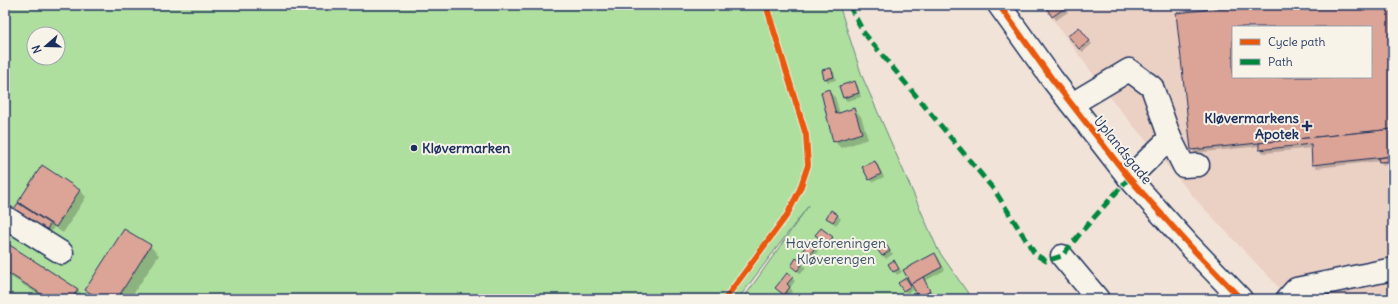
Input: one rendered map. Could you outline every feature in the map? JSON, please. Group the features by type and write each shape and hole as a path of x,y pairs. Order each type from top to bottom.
{"street":[{"name":"Uplandsgade","path":"999,5 1052,79 1129,178 1190,246 1241,299"},
{"path":"1072,104 1129,70 1152,87 1170,138 1184,166 1198,165"},
{"path":"1129,178 1170,138"},
{"path":"5,216 62,253"},
{"path":"1062,256 1098,299"},
{"path":"1287,299 1296,289 1393,269"}],"shaded area":[{"path":"1042,5 1393,5 1393,299 1290,299 1198,202 1115,104"}],"green space":[{"name":"Kløvermarken","path":"5,5 839,5 862,76 938,250 972,299 743,299 809,205 738,299 5,299"}],"building":[{"path":"1048,5 1063,5 1065,8 1052,17 1046,7"},
{"path":"1251,5 1393,5 1393,129 1191,150 1176,13"},
{"path":"1079,27 1090,41 1079,49 1068,36"},
{"path":"831,68 834,77 824,79 822,70"},
{"path":"855,81 859,93 843,98 839,86"},
{"path":"829,89 836,114 854,108 862,133 833,142 821,92"},
{"path":"1393,129 1393,156 1312,165 1311,144 1259,150 1259,143"},
{"path":"1393,156 1393,161 1379,162 1378,158"},
{"path":"875,161 881,174 869,180 862,167"},
{"path":"42,165 80,190 56,227 18,202"},
{"path":"18,203 50,224 46,231 14,209"},
{"path":"831,210 838,215 833,222 826,218"},
{"path":"821,228 833,237 827,244 815,235"},
{"path":"124,229 151,245 117,299 88,299 92,294 85,290"},
{"path":"5,242 78,289 72,299 49,299 5,271"},
{"path":"808,242 815,247 810,255 803,250"},
{"path":"885,243 890,251 882,256 877,249"},
{"path":"935,253 942,267 911,284 903,270"},
{"path":"796,258 803,263 797,271 791,266"},
{"path":"894,260 899,269 893,272 888,264"},
{"path":"787,273 793,277 787,284 790,287 784,295 775,288"},
{"path":"923,277 930,291 919,298 911,284"},
{"path":"906,278 911,286 903,291 898,283"}],"marked path":[{"path":"849,5 864,33 995,191 1035,254 1046,261 1062,256 1129,178"}],"cycle path":[{"path":"725,299 787,215 800,189 808,165 806,135 766,5"},
{"path":"999,5 1052,79 1129,178 1190,246 1241,299"}],"place":[{"name":"Kløvermarkens Apotek","path":"1307,126"},
{"name":"Kløvermarken","path":"414,148"}],"park label":[{"name":"Haveforeningen Kløverengen","path":"836,252"}]}
